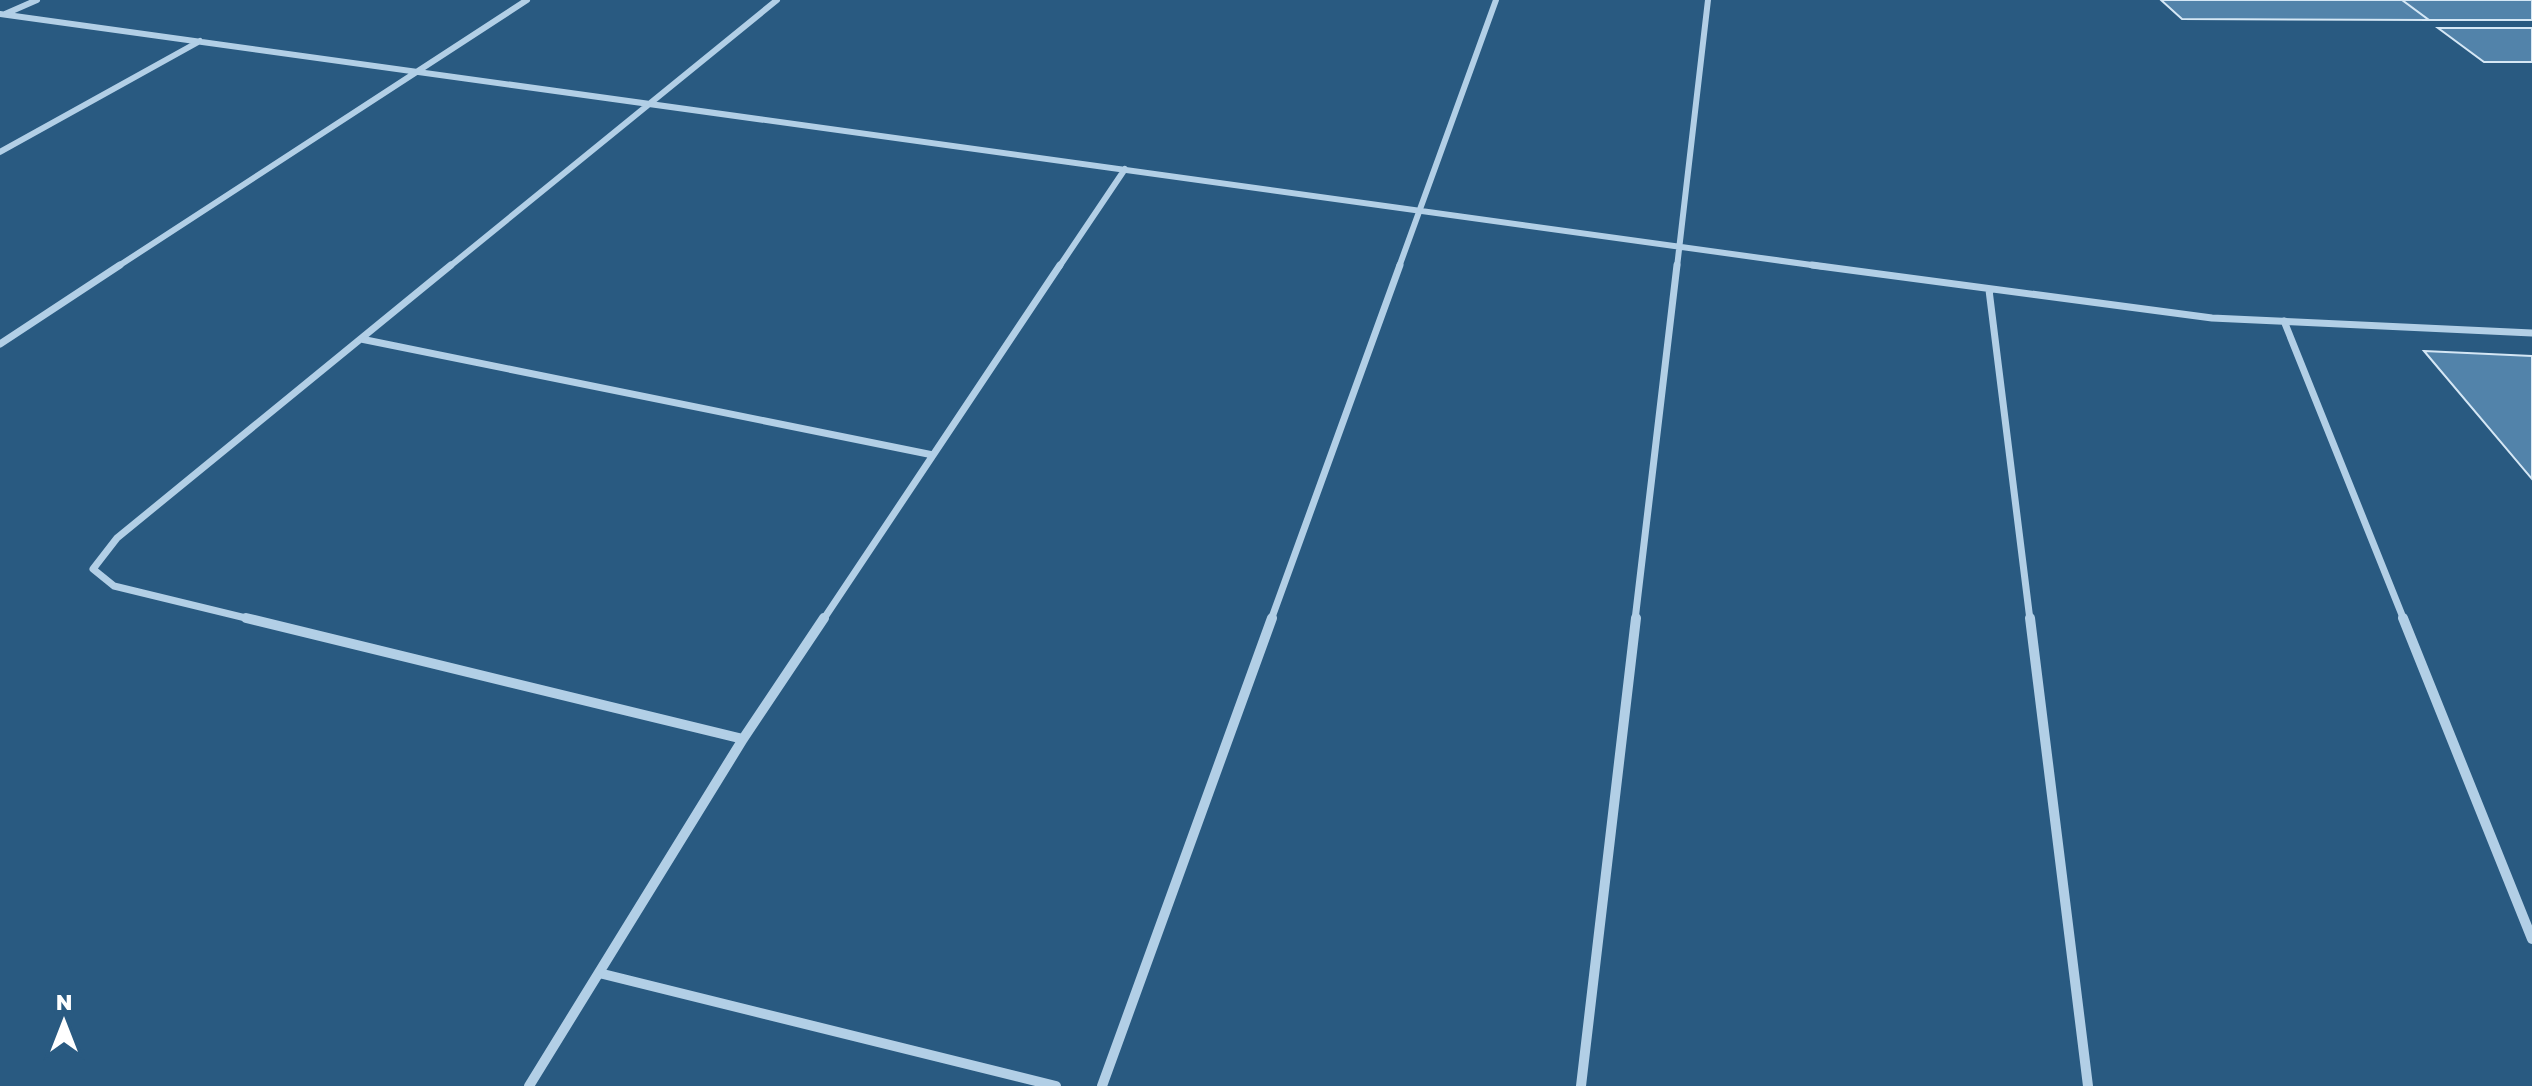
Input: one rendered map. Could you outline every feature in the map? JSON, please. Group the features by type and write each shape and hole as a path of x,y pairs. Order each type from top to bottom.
{"street":[{"path":"2,15 37,0"},
{"path":"0,344 527,0"},
{"path":"743,739 114,586 93,569 117,538 777,0"},
{"path":"1102,1086 1496,0"},
{"path":"1581,1086 1708,0"},
{"path":"2,15 201,40 1989,290 2212,318 2532,333"},
{"path":"0,152 201,40"},
{"path":"529,1086 743,739 1125,169"},
{"path":"1989,290 2088,1086"},
{"path":"2284,321 2532,939"},
{"path":"361,339 933,455"},
{"path":"599,973 1056,1086"}],"building":[{"path":"2161,0 2402,0 2429,20 2182,19"},
{"path":"2402,0 2532,0 2532,20 2429,20"},
{"path":"2438,28 2532,28 2532,62 2484,62"},
{"path":"2424,351 2532,356 2532,479"}]}
